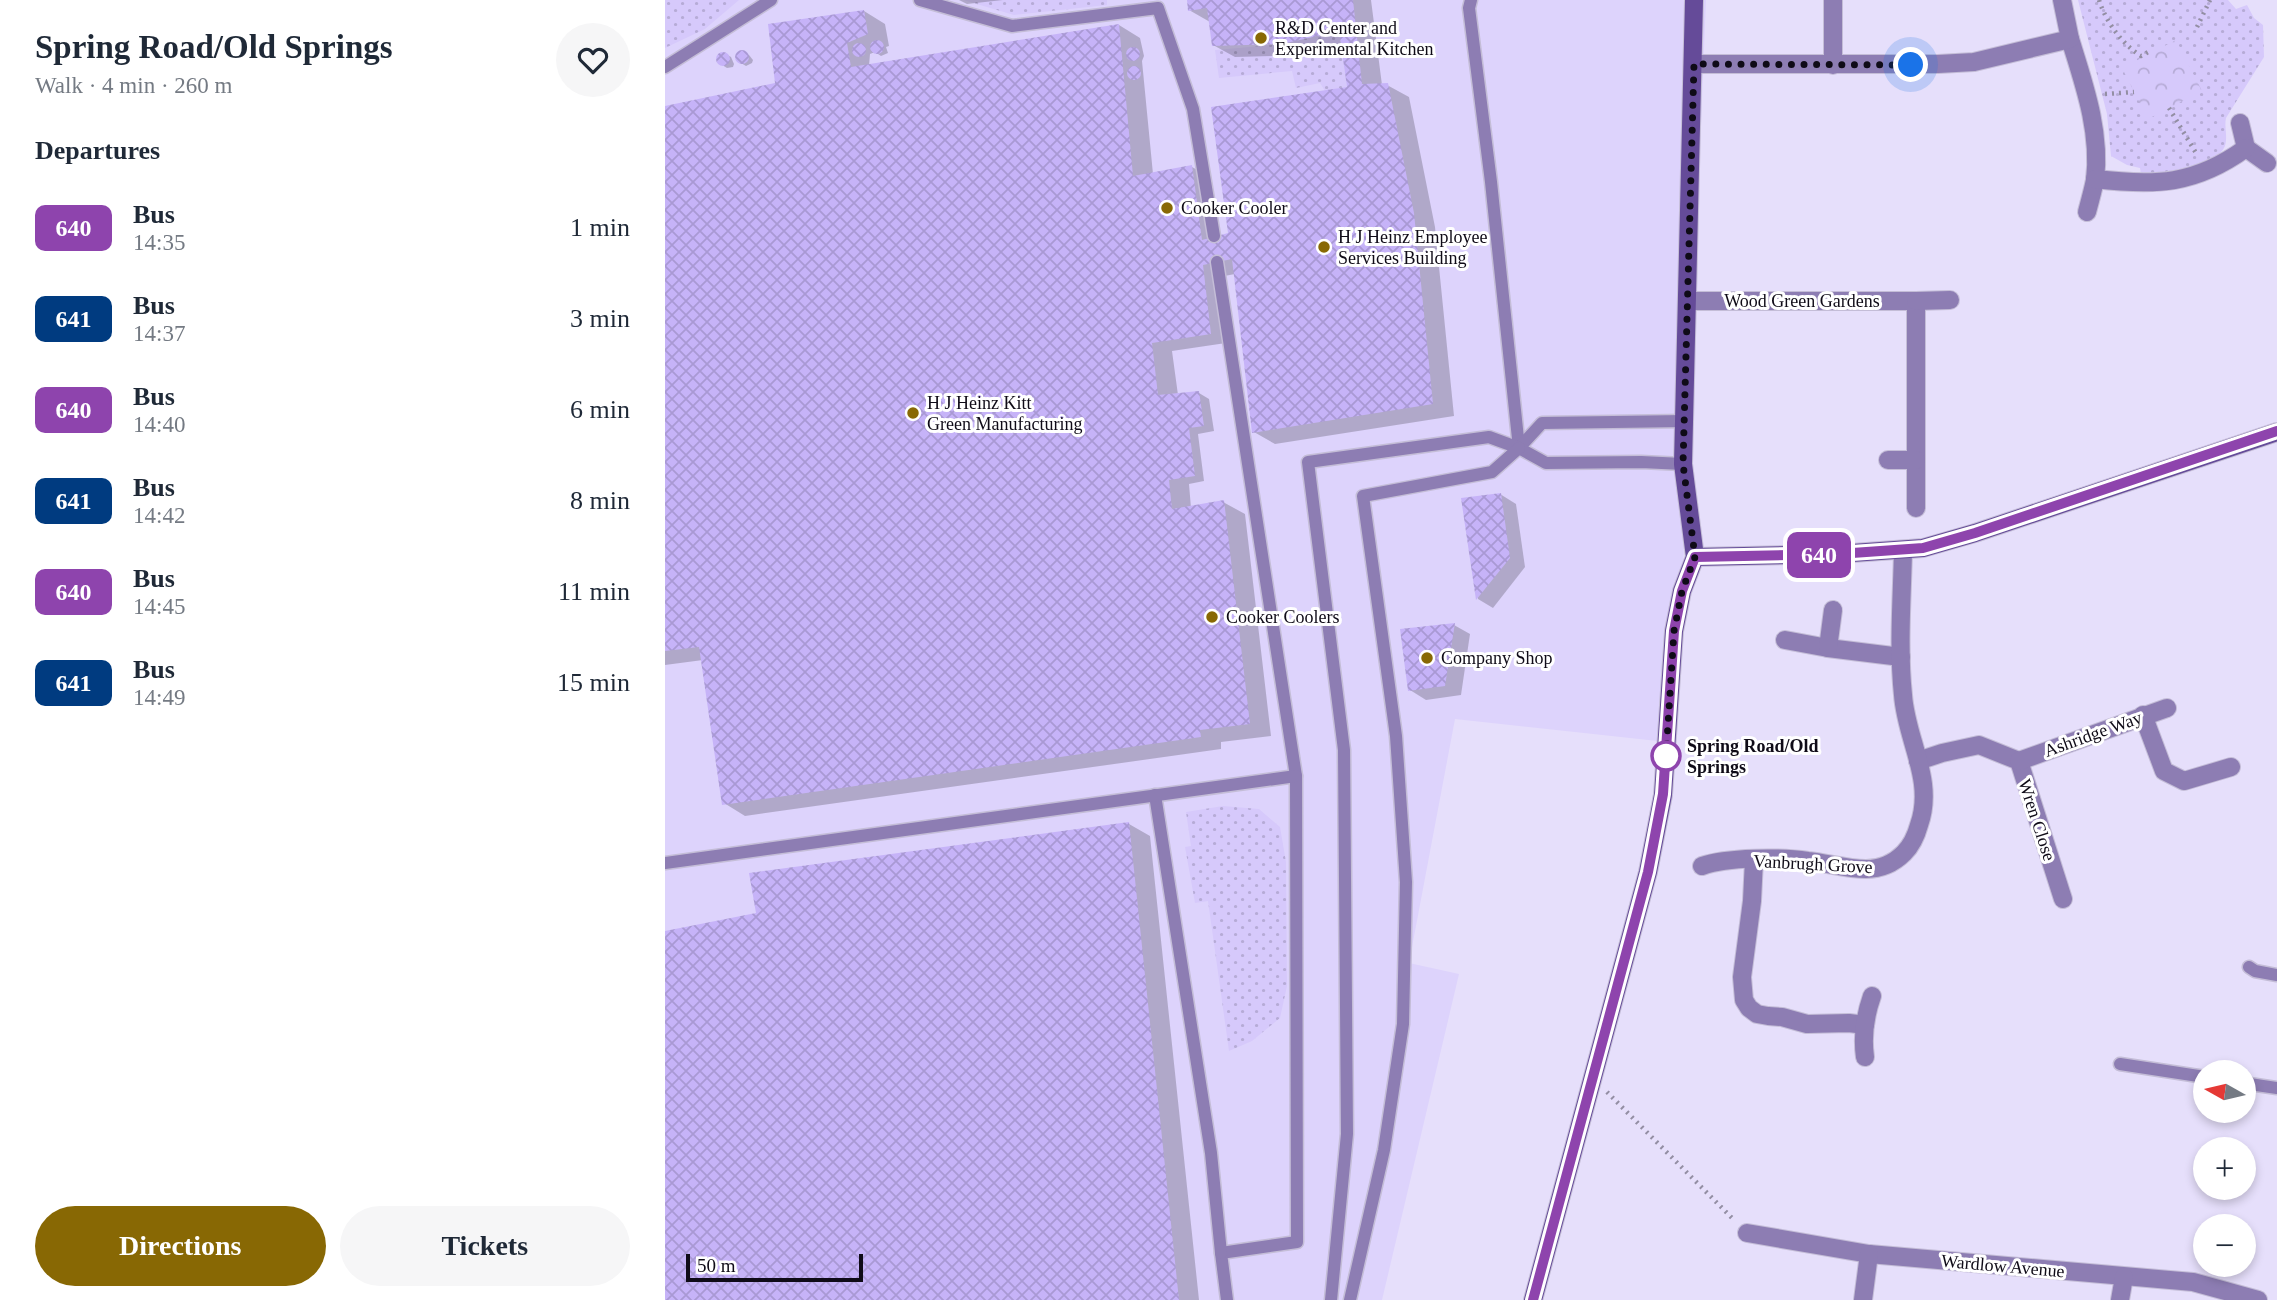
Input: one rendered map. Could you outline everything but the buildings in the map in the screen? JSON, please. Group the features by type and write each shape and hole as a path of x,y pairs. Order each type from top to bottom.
{"street":[{"path":"1532,1300 1648,872 1663,794 1674,631 1682,591 1695,557 1683,464 1694,0"},
{"path":"1833,0 1833,65"},
{"path":"2062,0 2070,39 2087,95 2094,135 2095,179 2087,212"},
{"path":"1694,64 1974,62 2070,39"},
{"path":"2241,122 2246,148 2267,163"},
{"path":"2095,179 2134,184 2174,181 2207,172 2246,148"},
{"name":"Wood Green Gardens","path":"1688,301 1949,300"},
{"path":"1916,301 1916,508"},
{"path":"1695,557 1903,551 1975,533 2277,432"},
{"path":"1888,460 1916,460"},
{"name":"Vanbrugh Grove","path":"1702,866 1714,862 1805,860 1864,869 1890,865 1909,848 1921,820 1925,789 1903,698 1903,551"},
{"path":"1828,648 1833,610"},
{"path":"1785,640 1901,657"},
{"name":"Ashridge Way","path":"2019,761 2167,708"},
{"path":"2143,715 2164,771 2184,781 2231,767"},
{"name":"Wren Close","path":"1918,761 1979,745 2019,761 2063,899"},
{"path":"1754,860 1752,901 1742,977 1744,1000 1749,1009 1757,1014 1807,1024 1865,1025"},
{"path":"1865,1057 1865,1025 1872,996"},
{"name":"Wardlow Avenue","path":"1747,1233 1868,1254 2193,1282 2258,1300"},
{"path":"1863,1300 1868,1254"},
{"path":"2120,1300 2124,1277"}],"lane":[{"path":"665,67 771,0"},
{"path":"920,0 1012,26 1158,8 1193,110 1214,236"},
{"path":"1471,0 1469,8 1491,182 1519,448"},
{"path":"1217,262 1296,776 1297,1242 1221,1253"},
{"path":"1350,1300 1384,1150 1402,1024 1406,895 1396,736 1363,496 1492,472 1542,423 1685,421"},
{"path":"1331,1300 1347,1134 1345,750 1308,462 1489,438 1519,448 1546,463 1683,464"},
{"path":"665,863 1296,776"},
{"path":"1155,795 1211,1153 1227,1300"},
{"path":"2249,967 2255,971 2277,975"},
{"path":"2120,1064 2193,1075"},
{"path":"2256,1085 2277,1088"}],"path":[{"path":"2099,0 2113,29 2133,51 2141,56 2150,51 2151,53"},
{"path":"2197,27 2210,0"},
{"path":"2087,95 2134,92"},
{"path":"2169,108 2207,172"},
{"path":"1594,1078 1747,1233"}],"shaded area":[{"path":"665,0 1706,0 1676,743 1455,719 1409,963 1459,974 1382,1300 665,1300"}],"green space":[{"path":"665,0 739,0 705,29 665,48"},
{"path":"963,0 1107,0 1107,5 1014,15"},
{"path":"2078,0 2228,0 2236,9 2247,5 2254,18 2263,25 2264,57 2226,118 2226,143 2220,153 2188,168 2141,174 2140,168 2127,165 2111,156 2107,114"},
{"path":"1339,31 1347,87 1325,91 1320,83 1296,88 1292,71 1219,78 1215,50 1282,44"},
{"path":"2176,40 2202,91 2148,119 2122,68"},
{"path":"1223,806 1259,809 1280,827 1286,862 1287,986 1280,1018 1252,1041 1229,1051 1208,901 1195,903 1185,847 1191,846 1186,812"}],"bus line":[{"name":"640","path":"1533,1300 1648,872 1663,794 1674,631 1682,591 1695,557 1838,554 1923,548 2277,431"}],"place":[{"name":"R&D Center and Experimental Kitchen","path":"1261,38"},
{"name":"Cooker Cooler","path":"1167,208"},
{"name":"H J Heinz Employee Services Building","path":"1324,247"},
{"name":"H J Heinz Kitt Green Manufacturing","path":"913,413"},
{"name":"Cooker Coolers","path":"1212,617"},
{"name":"Company Shop","path":"1427,658"},
{"name":"Spring Road/Old Springs","path":"1666,756"}],"route":[{"path":"1666,756 1674,631 1682,591 1695,557 1683,464 1694,64 1911,65"}]}
